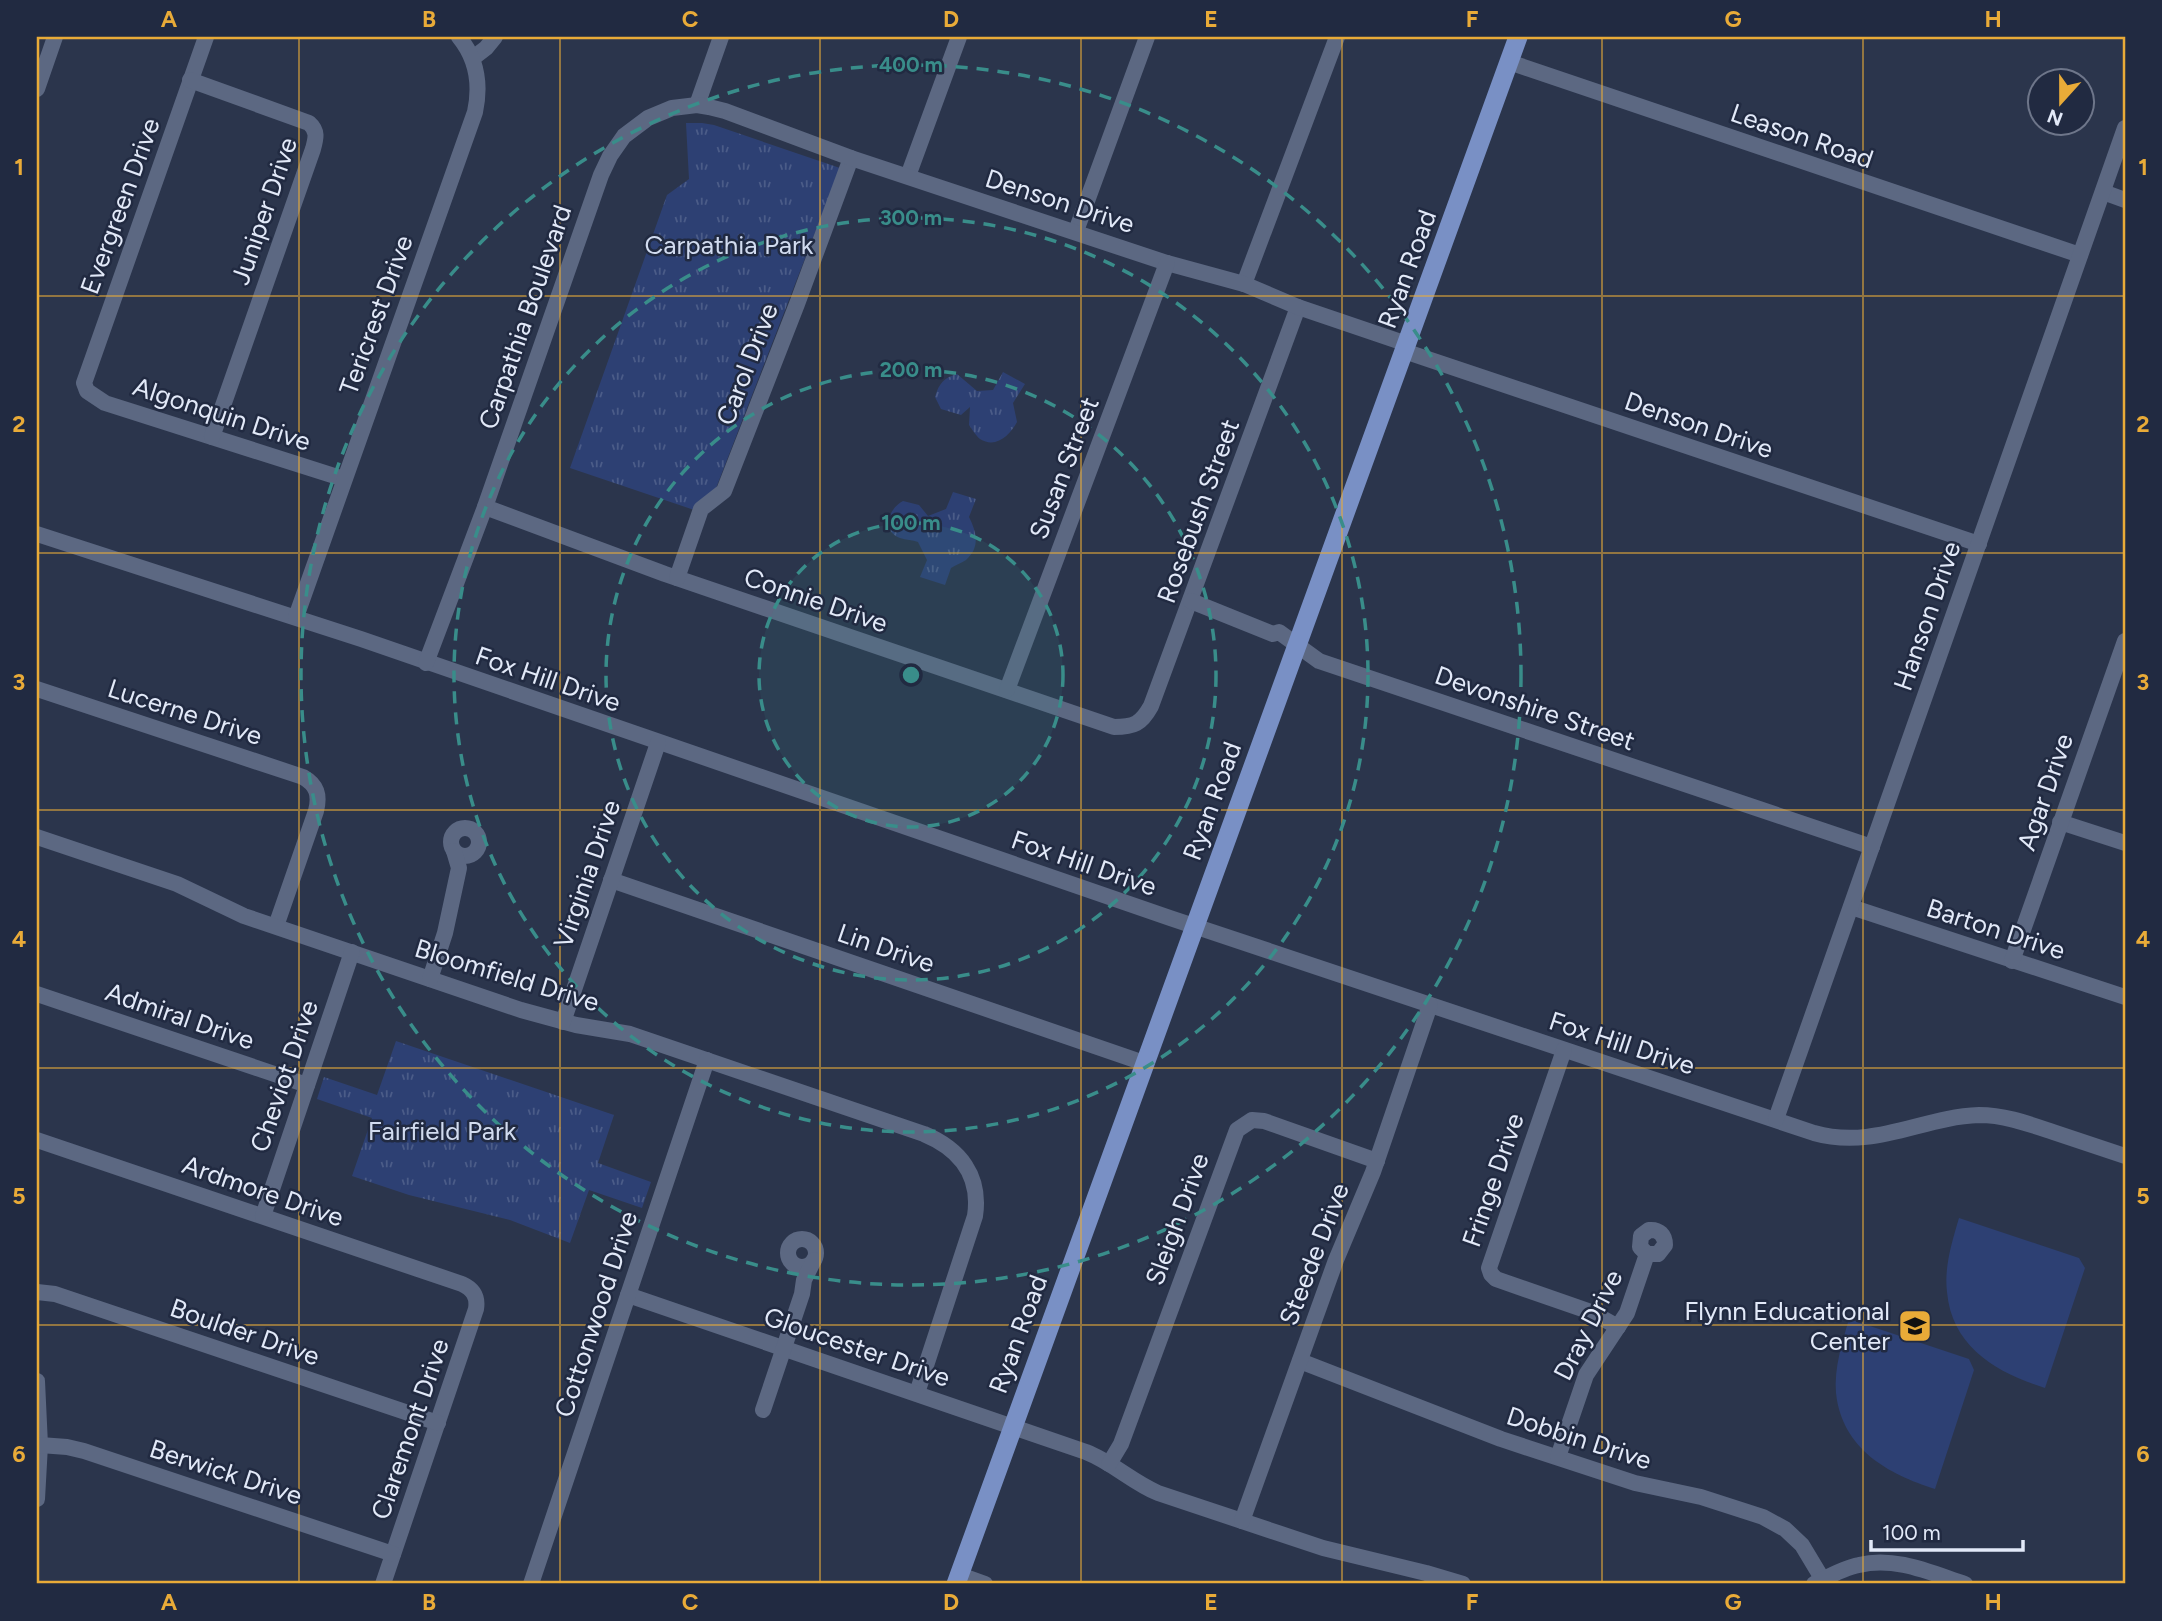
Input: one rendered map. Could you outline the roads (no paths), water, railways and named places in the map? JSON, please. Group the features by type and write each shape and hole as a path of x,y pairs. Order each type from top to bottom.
{"main road":[{"name":"Ryan Road","path":"958,1580 1012,1425 1518,37"}],"street":[{"path":"37,89 42,59 55,37"},
{"name":"Evergreen Drive","path":"87,391 84,383 88,370 206,37"},
{"path":"459,37 473,58 495,37"},
{"path":"697,106 721,37"},
{"path":"908,176 959,37"},
{"path":"1076,232 1147,37"},
{"path":"1244,284 1337,37"},
{"name":"Tericrest Drive","path":"296,617 475,112 478,83 473,58"},
{"name":"Leason Road","path":"1509,62 2080,255"},
{"name":"Juniper Drive","path":"190,80 309,123 316,133 313,149 212,437"},
{"name":"Denson Drive","path":"697,106 724,111 850,158 1167,263 1244,284 1405,348 1979,544"},
{"name":"Carpathia Boulevard","path":"426,663 485,507 601,175 610,156 624,136 648,118 671,108 697,106"},
{"name":"Hanson Drive","path":"1776,1119 2125,128"},
{"name":"Carol Drive","path":"677,578 701,509 724,491 850,158"},
{"path":"2103,192 2125,200"},
{"name":"Susan Street","path":"1007,690 1167,263"},
{"name":"Rosebush Street","path":"1134,725 1143,719 1152,706 1298,307"},
{"name":"Algonquin Drive","path":"87,391 105,403 344,479"},
{"name":"Connie Drive","path":"485,507 677,578 1114,727 1134,725"},
{"name":"Fox Hill Drive","path":"37,534 296,617 1194,926 1827,1136 1858,1138 1961,1117 1994,1116 2025,1123 2125,1156"},
{"name":"Devonshire Street","path":"1191,601 1273,634 1279,632 1319,661 1872,847"},
{"name":"Agar Drive","path":"2012,961 2125,641"},
{"name":"Lucerne Drive","path":"37,689 303,777 311,782 318,796 316,811 275,926"},
{"name":"Virginia Drive","path":"563,1022 658,743"},
{"path":"2060,822 2125,843"},
{"path":"430,979 445,933 459,867 452,847 452,838 457,831 466,828 474,832 478,839 477,848 459,867"},
{"name":"Bloomfield Drive","path":"37,836 177,884 227,909 430,979 563,1022 630,1034 944,1143 962,1160 972,1177 975,1216 917,1393"},
{"path":"454,850 461,855 470,855"},
{"name":"Lin Drive","path":"611,880 1144,1063"},
{"name":"Barton Drive","path":"1851,907 2125,998"},
{"name":"Cheviot Drive","path":"263,1216 352,952"},
{"name":"Admiral Drive","path":"37,994 307,1085"},
{"name":"Steede Drive","path":"1242,1521 1346,1235 1377,1161 1430,1004"},
{"name":"Fringe Drive","path":"1564,1050 1489,1268 1496,1279 1591,1312 1618,1327"},
{"name":"Cottonwood Drive","path":"531,1584 707,1060"},
{"name":"Sleigh Drive","path":"1109,1464 1121,1444 1237,1130 1252,1120 1264,1121 1377,1161"},
{"name":"Ardmore Drive","path":"37,1140 462,1284 472,1290"},
{"path":"763,1410 802,1294 804,1280 814,1259 814,1247 808,1240 799,1240 789,1248 791,1261 804,1280"},
{"name":"Dray Drive","path":"1558,1457 1586,1375 1631,1302 1647,1254"},
{"path":"791,1261 803,1267 814,1259"},
{"name":"Claremont Drive","path":"383,1584 476,1309 477,1302 472,1290"},
{"name":"Boulder Drive","path":"37,1292 55,1294 438,1423"},
{"name":"Gloucester Drive","path":"628,1295 1086,1451 1150,1489 1242,1521 1323,1548 1463,1584"},
{"name":"Dobbin Drive","path":"1300,1361 1501,1439 1645,1486 1714,1500 1776,1523 1802,1545 1818,1582"},
{"path":"37,1381 40,1445 37,1499"},
{"name":"Berwick Drive","path":"40,1445 67,1447 96,1455 393,1554"},
{"path":"1818,1582 1843,1570 1872,1562 1909,1566 1965,1584"},
{"path":"958,1580 985,1584"}],"place":[{"name":"Flynn Educational Center","path":"1915,1326"}],"park label":[{"name":"Carpathia Park","path":"729,245"},
{"name":"Fairfield Park","path":"442,1131"}]}
